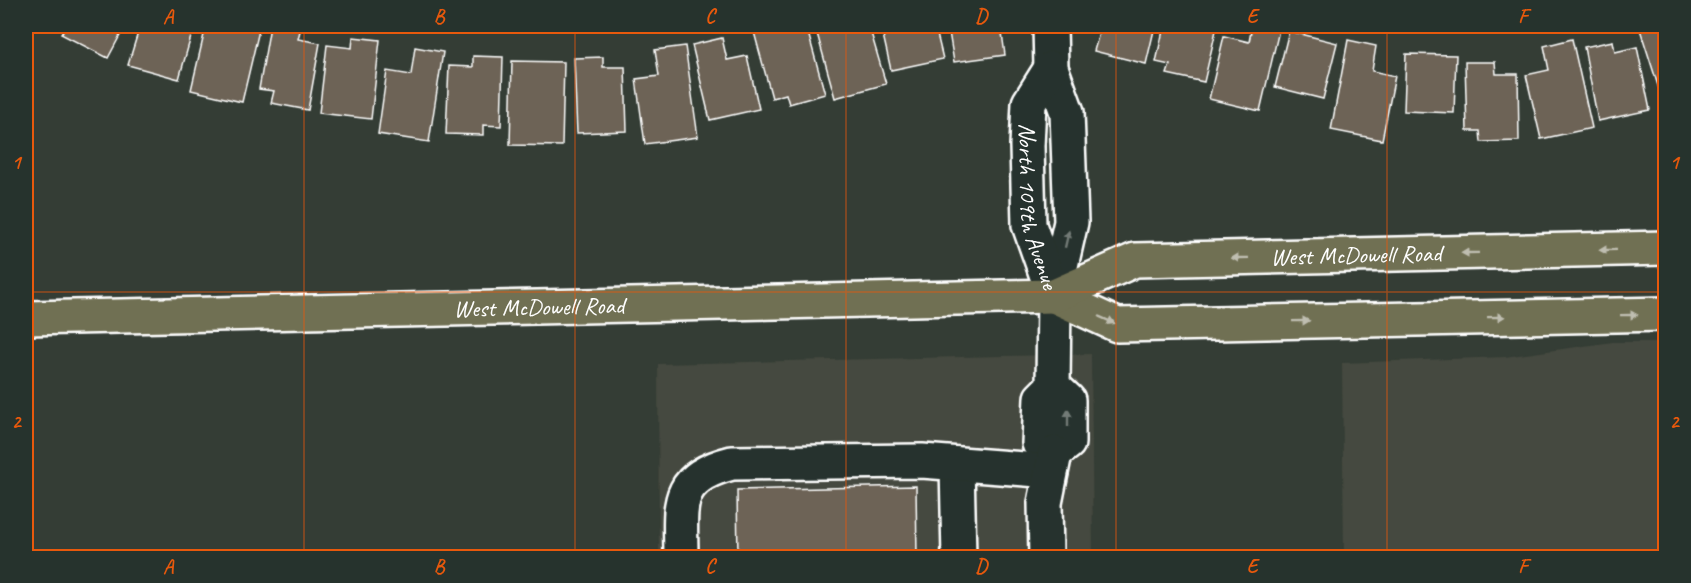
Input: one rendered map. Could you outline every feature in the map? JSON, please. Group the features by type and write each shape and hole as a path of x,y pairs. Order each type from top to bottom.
{"main road":[{"name":"West McDowell Road","path":"26,318 1054,296 1135,260 1665,248"},
{"name":"West McDowell Road","path":"1054,296 1117,325 1665,314"}],"street":[{"name":"North 109th Avenue","path":"1050,26 1051,68 1029,103 1027,146 1029,225 1054,296"},
{"path":"1046,558 1045,503 1053,462 1039,443 1041,398 1053,386 1054,296"},
{"path":"681,558 681,502 695,478 716,467 732,463 1053,462"},
{"path":"957,464 959,558"}],"shaded area":[{"path":"1613,342 1665,342 1665,557 1344,557 1342,363 1505,357"},
{"path":"1091,354 1093,557 659,557 658,364"}],"building":[{"path":"66,26 125,26 108,58 61,34"},
{"path":"140,26 194,26 179,79 128,65"},
{"path":"206,26 260,26 242,102 191,90"},
{"path":"270,26 301,27 298,39 320,43 308,110 271,103 274,91 259,89"},
{"path":"783,26 786,35 807,29 825,94 789,104 786,94 772,98 754,32"},
{"path":"815,26 869,26 886,84 835,98"},
{"path":"881,26 935,26 943,59 891,70"},
{"path":"948,26 1001,26 1005,55 954,62"},
{"path":"1101,26 1155,26 1146,64 1094,51"},
{"path":"1164,26 1217,26 1204,82 1167,74 1170,65 1156,62"},
{"path":"1252,26 1280,26 1260,111 1209,99 1224,36 1249,42"},
{"path":"1639,26 1666,26 1666,90 1660,92"},
{"path":"1289,31 1337,43 1323,99 1275,87"},
{"path":"353,37 380,40 371,119 319,113 327,45 352,48"},
{"path":"722,38 727,60 747,56 759,109 710,120 692,45"},
{"path":"1572,39 1592,128 1541,139 1526,75 1549,70 1544,46"},
{"path":"1348,40 1376,46 1372,71 1395,76 1382,140 1331,130"},
{"path":"1613,41 1615,52 1637,47 1650,110 1598,121 1584,47"},
{"path":"685,46 698,137 645,144 636,79 659,76 655,50"},
{"path":"415,47 443,52 429,142 378,134 387,71 411,75"},
{"path":"1406,54 1456,55 1454,113 1404,111"},
{"path":"473,56 503,57 501,126 483,125 483,135 446,134 449,66 473,67"},
{"path":"603,57 603,67 625,67 627,131 577,133 574,58"},
{"path":"512,61 564,62 562,146 510,145"},
{"path":"1465,62 1495,62 1496,74 1518,74 1519,141 1481,142 1480,131 1467,131"},
{"path":"916,486 917,558 738,558 737,490"}]}
